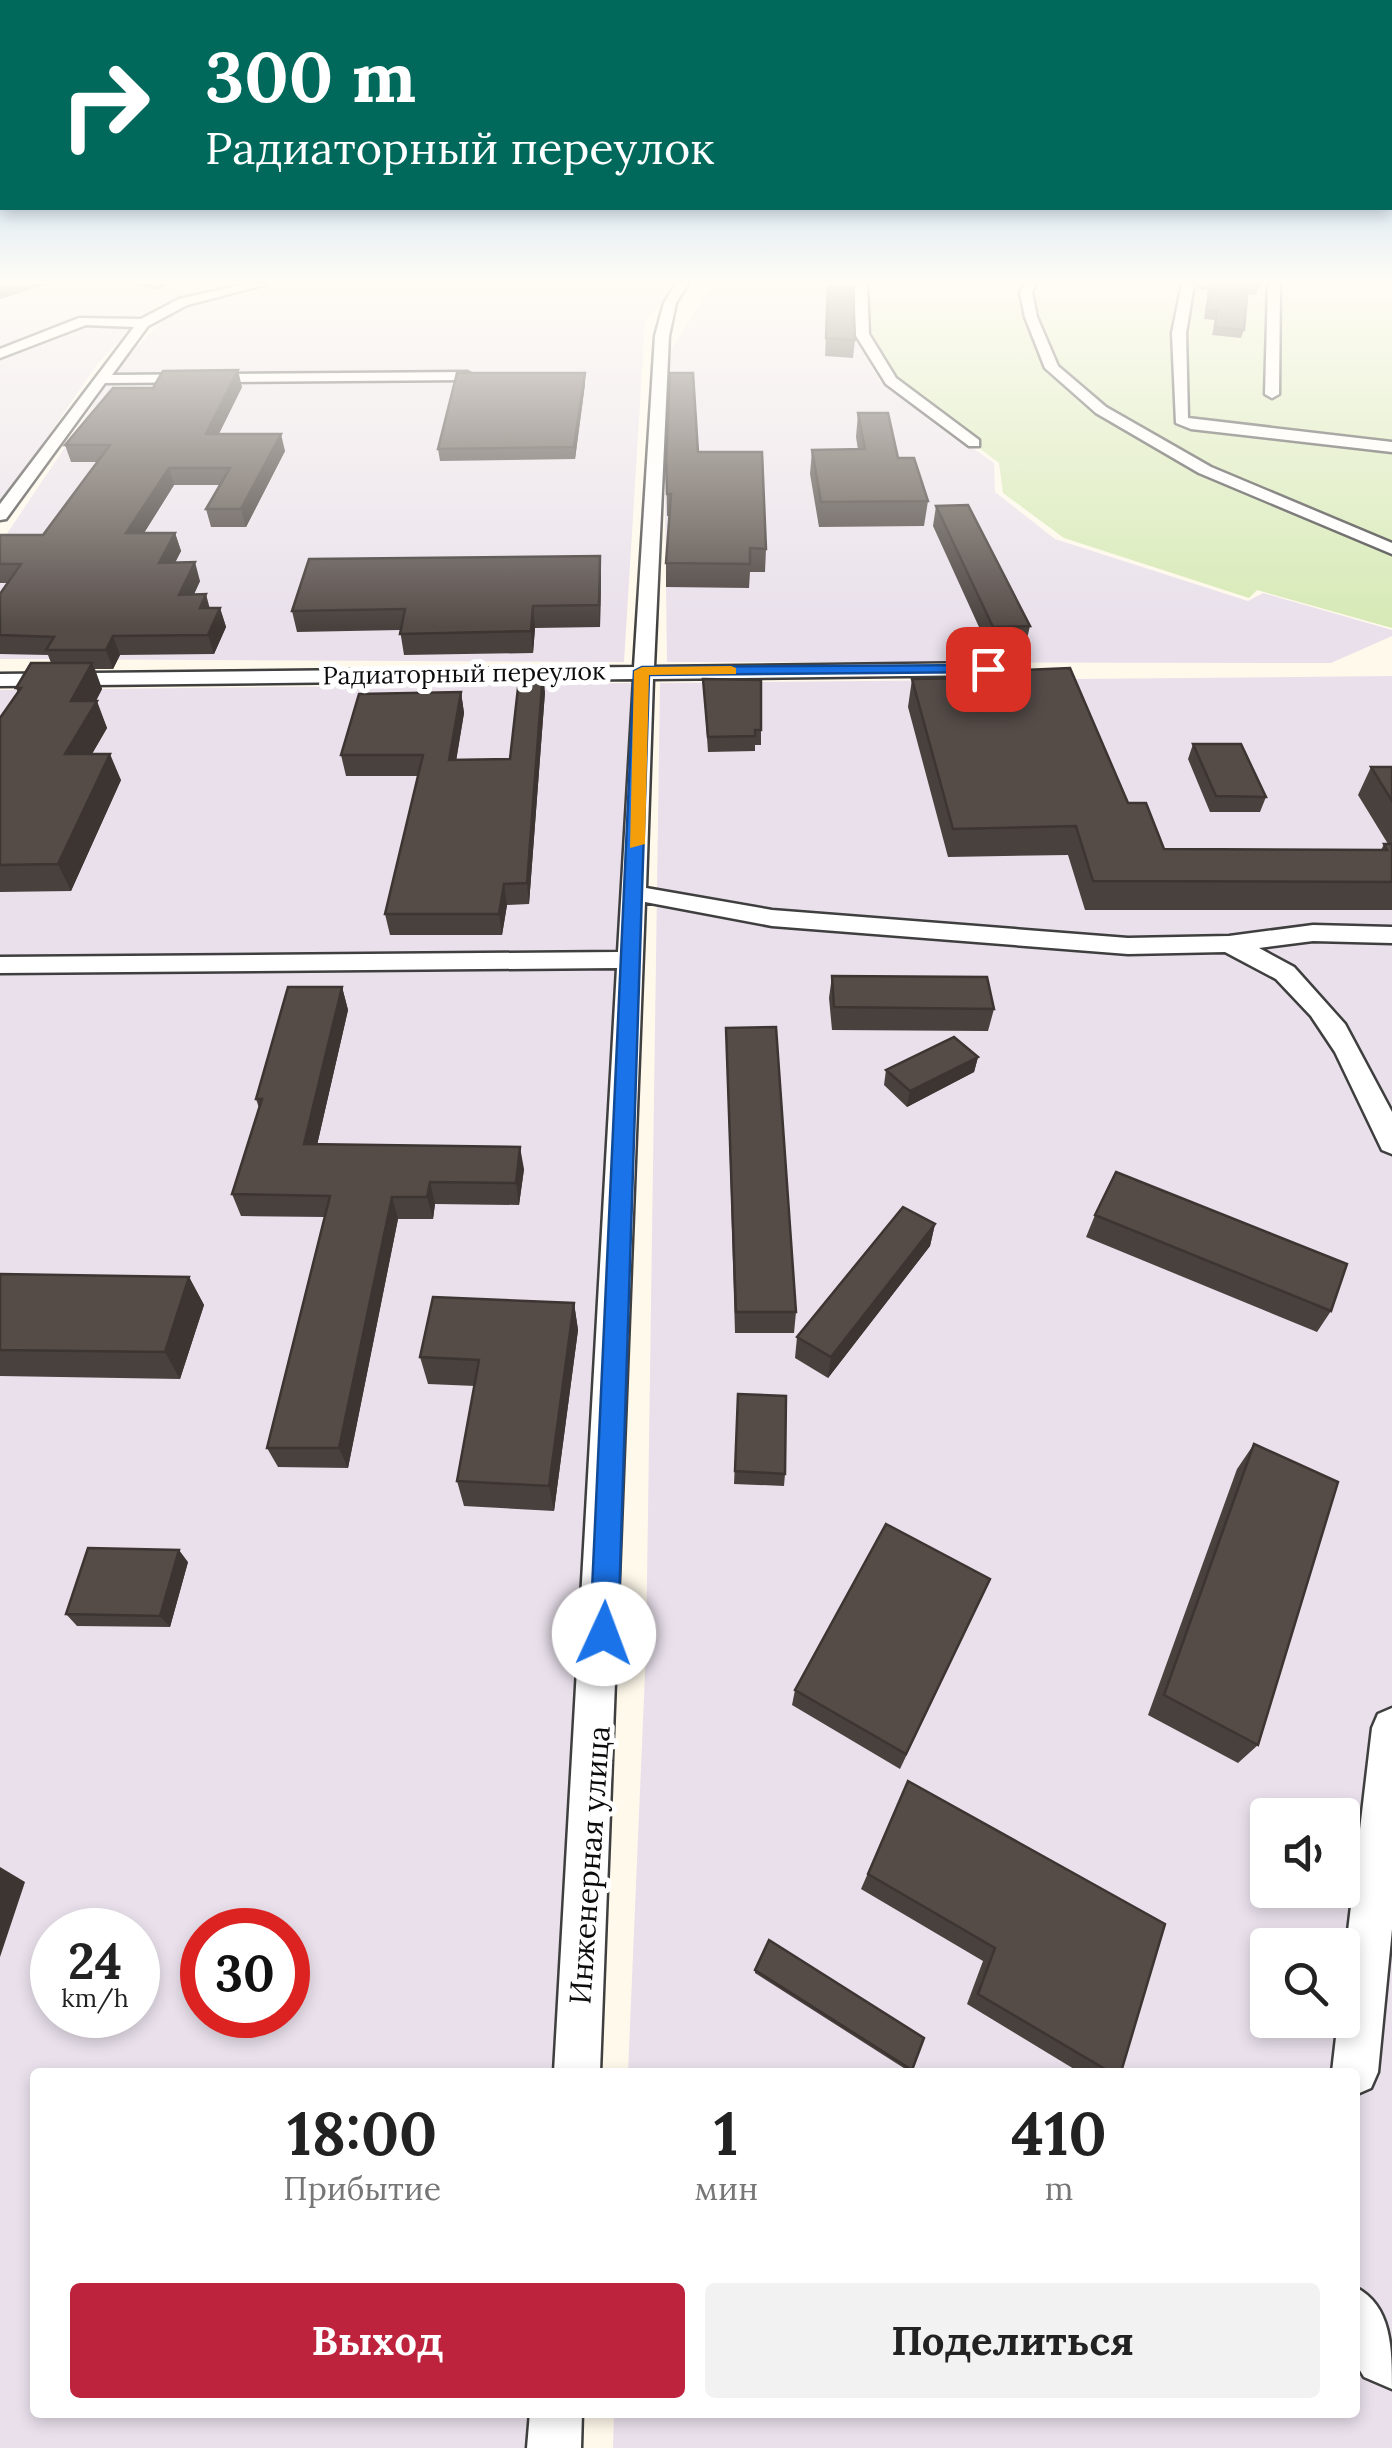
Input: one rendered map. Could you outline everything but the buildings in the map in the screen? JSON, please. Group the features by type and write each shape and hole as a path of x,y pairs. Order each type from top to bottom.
{"street":[{"path":"0,515 85,398"},
{"name":"Инженерная улица","path":"578,2068 602,1674 642,671 658,398"},
{"path":"914,398 974,442"},
{"path":"1087,398 1205,470 1392,549"},
{"path":"1180,398 1181,420 1190,425 1392,447"},
{"name":"Радиаторный переулок","path":"0,680 988,669"},
{"path":"635,893 772,918 1128,946 1230,944 1313,934 1392,935"},
{"path":"1230,944 1284,972 1317,1007 1349,1048 1392,1143"},
{"path":"0,966 633,960"},
{"path":"1354,2068 1392,1728"},
{"path":"1360,2321 1382,2359 1392,2363"},
{"path":"554,2448 556,2418"}],"shaded area":[{"path":"0,398 74,398 0,506"},
{"path":"98,398 640,398 624,662 0,659 0,544"},
{"path":"663,398 904,398 994,463 995,492 1055,539 1248,601 1263,593 1392,630 1392,636 1331,663 667,662"},
{"path":"1392,676 1392,2448 613,2448 614,2418 1360,2418 1360,2068 628,2068 646,1650 660,683"},
{"path":"632,683 599,1642 568,2068 30,2068 30,2418 544,2418 541,2448 0,2448 0,690"}],"green space":[{"path":"913,398 1392,398 1392,628 1257,590 1249,598 1064,538 1003,493 999,463"}],"slow traffic":[{"path":"636,844 642,671 731,671"}],"route":[{"path":"604,1634 642,671 988,669"}]}
